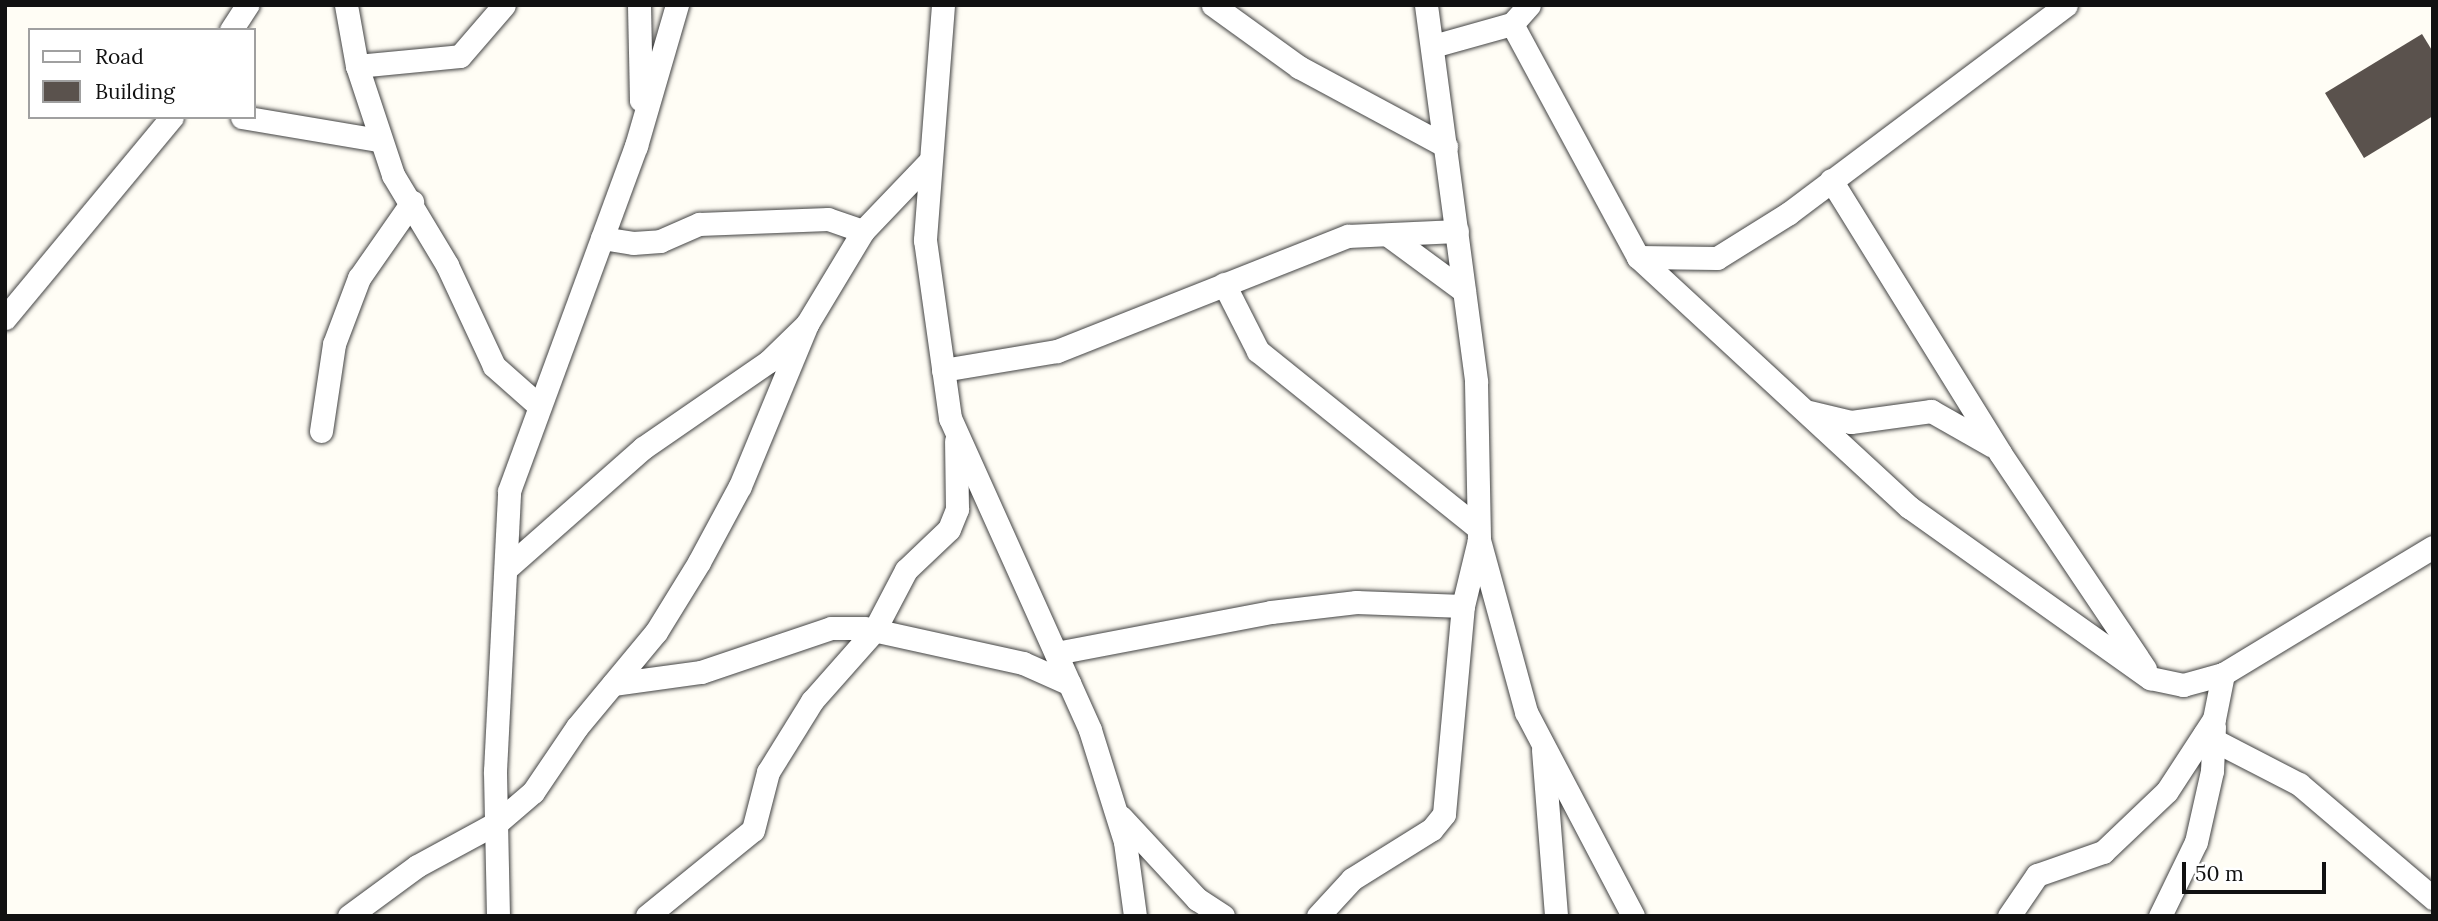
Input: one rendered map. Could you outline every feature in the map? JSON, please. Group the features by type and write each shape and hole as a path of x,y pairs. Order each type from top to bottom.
{"street":[{"path":"232,28 247,5"},
{"path":"346,5 357,66 378,140 494,366 537,404"},
{"path":"357,66 460,55 504,5"},
{"path":"639,5 641,128"},
{"path":"498,916 495,771 509,567 509,491 537,404 602,238 641,128 677,5"},
{"path":"1213,5 1299,67 1446,146"},
{"path":"1318,916 1352,879 1432,830 1444,814 1463,606 1478,534 1476,382 1426,5"},
{"path":"1433,46 1512,23 1529,5"},
{"path":"1638,257 1717,258 1831,180 2066,5"},
{"path":"647,916 748,836 775,757 812,701 874,631 906,570 939,543 957,509 956,431 943,370 925,240 938,9"},
{"path":"1512,23 1638,257 1909,506 2150,678 2183,685 2223,674 2433,547"},
{"path":"5,317 170,119"},
{"path":"254,119 378,140"},
{"path":"349,916 417,866 498,822 533,792 613,684 656,632 740,486 807,324 863,231 930,161"},
{"path":"1831,180 2000,453 2150,678"},
{"path":"321,431 334,344 359,278 412,202"},
{"path":"602,238 633,243 660,241 699,224 828,219 863,231"},
{"path":"943,370 1057,351 1315,245 1388,235 1457,231"},
{"path":"1388,235 1464,291"},
{"path":"1224,284 1258,351 1478,534 1526,712 1633,916"},
{"path":"509,567 643,448 769,361 807,324"},
{"path":"1806,411 1851,422 1931,411 2000,453"},
{"path":"956,431 1070,684 1115,809 1135,916"},
{"path":"1056,653 1356,602 1463,606"},
{"path":"613,684 701,673 831,628 874,631 1023,663 1070,684"},
{"path":"2160,916 2196,842 2210,731 2223,674"},
{"path":"2210,731 2299,784 2433,898"},
{"path":"2009,916 2037,875 2091,859 2112,844 2167,791 2210,731"},
{"path":"1543,743 1556,916"},
{"path":"1115,809 1197,899 1223,916"}],"building":[{"path":"2422,34 2433,52 2433,116 2364,158 2325,93"}]}
